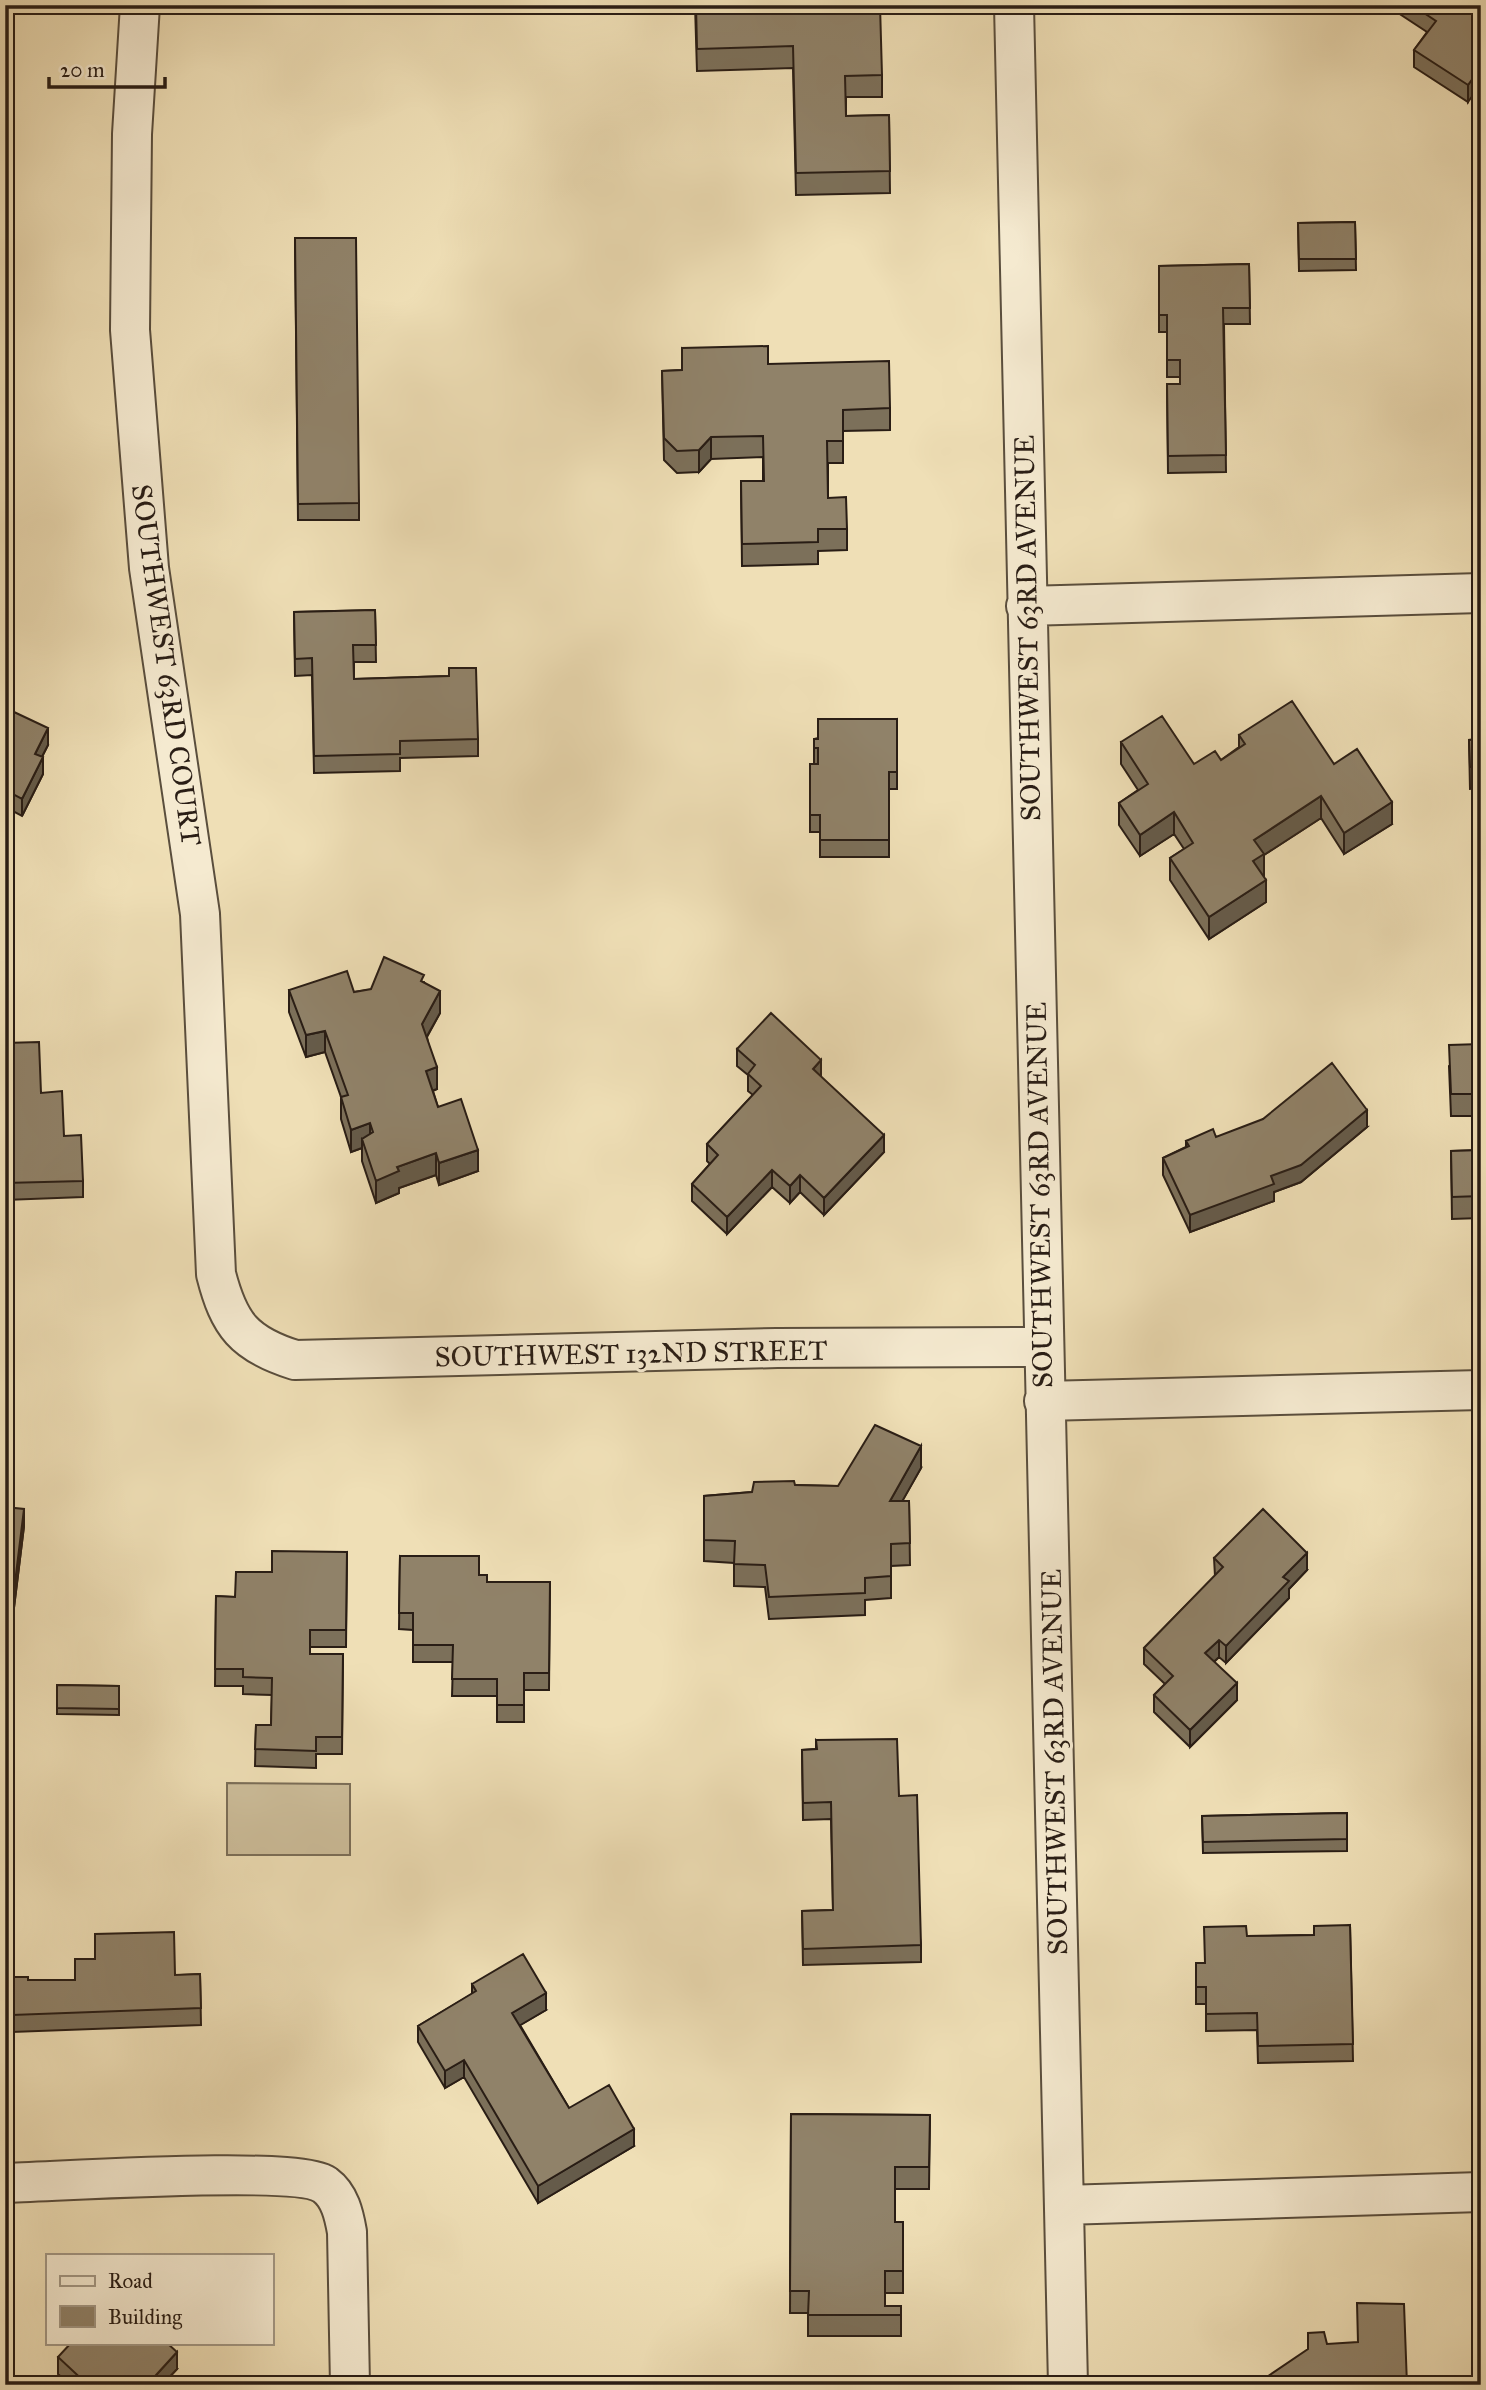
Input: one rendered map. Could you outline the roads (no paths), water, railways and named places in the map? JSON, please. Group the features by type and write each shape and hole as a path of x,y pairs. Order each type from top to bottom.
{"street":[{"name":"SOUTHWEST 63RD COURT","path":"140,5 128,269 134,384 150,579 200,914 216,1274 233,1321"},
{"name":"SOUTHWEST 63RD AVENUE","path":"1014,5 1042,1347 1068,2385"},
{"path":"1026,606 1481,593"},
{"name":"SOUTHWEST 132ND STREET","path":"233,1321 257,1346 295,1360 777,1348 1042,1347"},
{"path":"1044,1401 1481,1391"},
{"path":"5,2183 276,2175 323,2184 335,2194 344,2213 347,2232 350,2385"},
{"path":"1064,2205 1481,2192"}]}
